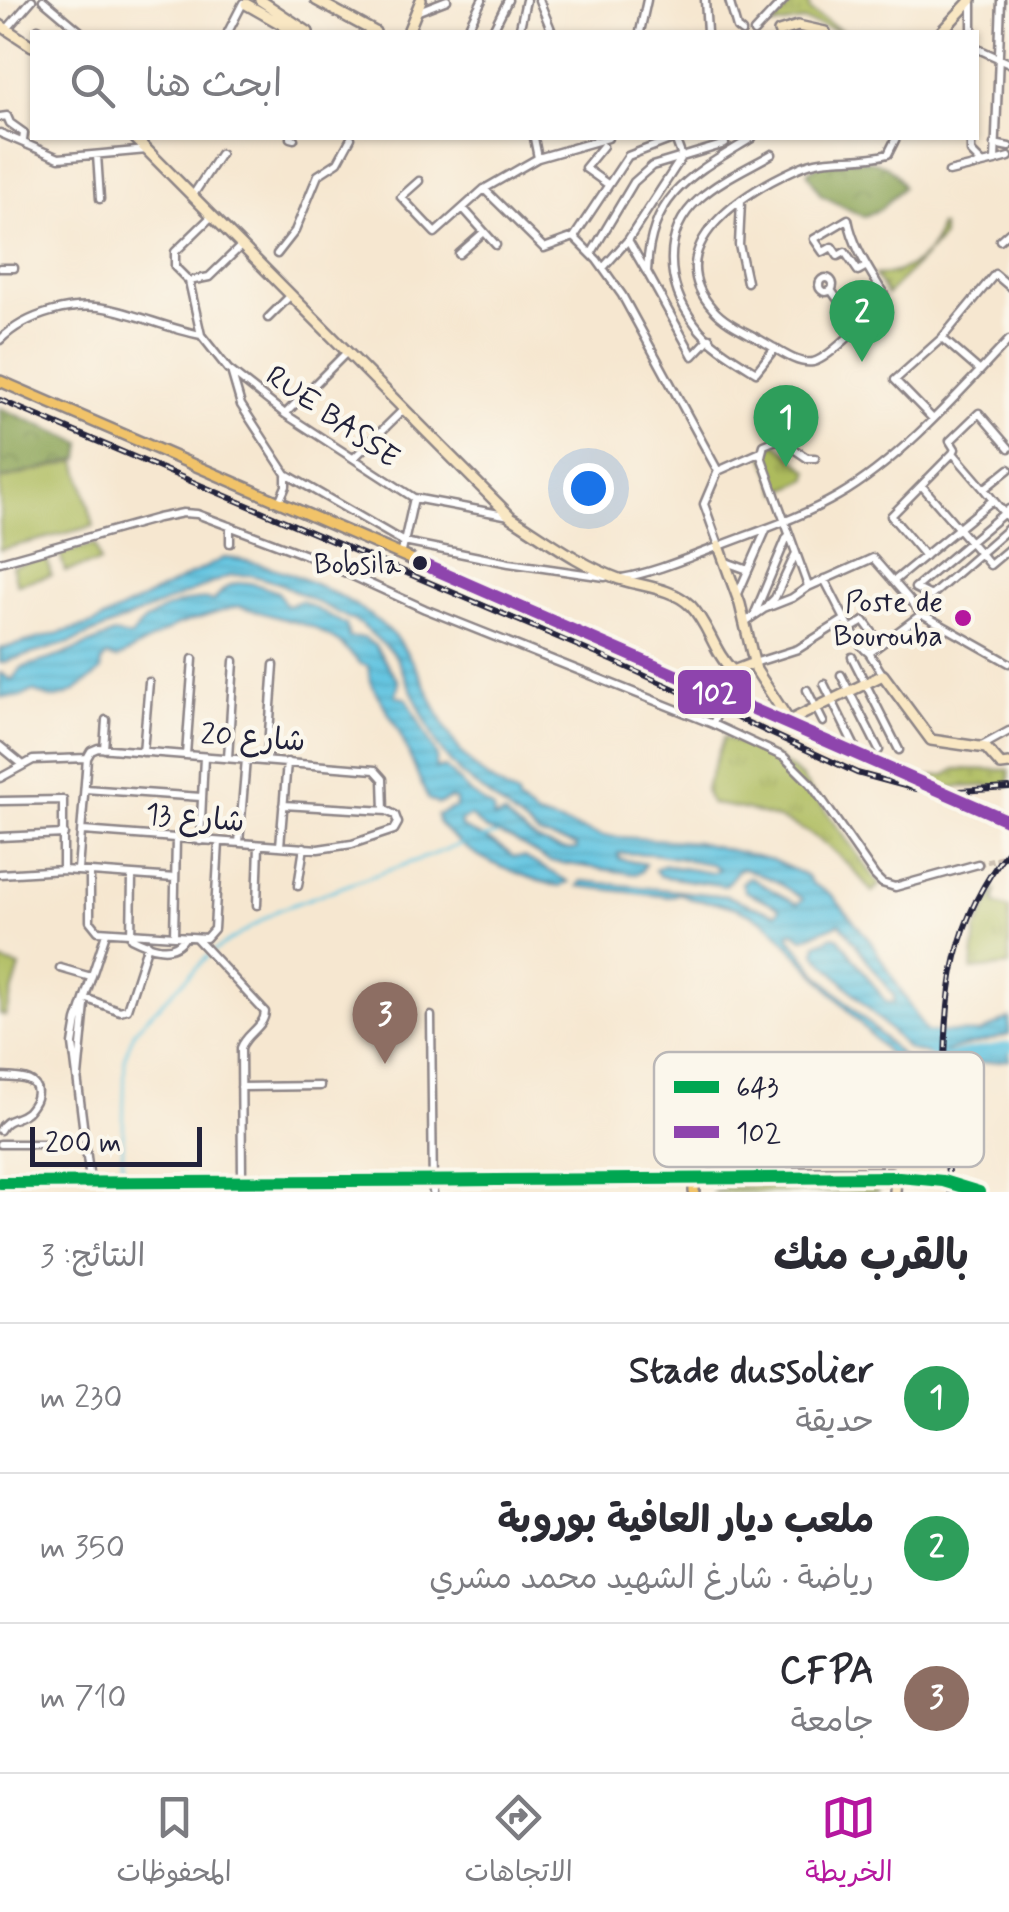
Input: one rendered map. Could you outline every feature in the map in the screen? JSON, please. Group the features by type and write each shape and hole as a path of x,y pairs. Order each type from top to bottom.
{"main road":[{"path":"0,380 1009,821"},
{"path":"695,1184 787,1178 918,1178 979,1192"},
{"path":"704,1192 716,1180"}],"street":[{"path":"30,45 3,27 32,0"},
{"path":"43,0 79,30"},
{"path":"260,0 305,30"},
{"path":"316,0 372,30"},
{"path":"409,30 422,0"},
{"path":"415,12 447,0"},
{"path":"467,30 482,0"},
{"path":"493,30 508,0"},
{"path":"518,30 526,0"},
{"path":"539,0 551,30"},
{"path":"640,30 646,0"},
{"path":"705,0 706,30"},
{"path":"729,0 740,30"},
{"path":"756,30 784,0"},
{"path":"229,30 244,1 292,30"},
{"path":"943,30 973,2"},
{"path":"950,30 973,2"},
{"path":"972,30 973,2"},
{"path":"995,161 1002,2"},
{"path":"64,30 70,23"},
{"path":"788,30 806,26 818,30"},
{"path":"979,49 1009,63"},
{"path":"0,117 6,116 24,133 23,141"},
{"path":"0,134 58,158 97,155 144,143 290,296 511,516 571,556 619,579 651,573 784,522 838,496 932,418 1009,340"},
{"path":"277,254 295,231 318,175 338,162 350,140"},
{"path":"534,140 538,158"},
{"path":"419,181 402,197 435,233 484,189 538,158 601,140"},
{"path":"484,189 544,248 574,237 628,156 669,140"},
{"path":"676,140 682,157"},
{"path":"647,272 656,220 670,196 749,140"},
{"path":"868,266 858,272 846,252 838,256 832,247 823,252 814,239 848,219 850,234 885,296 858,328 816,362 801,362 715,311 694,276 701,237 742,201 800,166 834,158 871,160 888,154 895,140"},
{"path":"971,140 971,152 983,164"},
{"path":"590,254 634,182 652,166 725,144"},
{"path":"994,144 1009,146"},
{"path":"602,146 585,168 607,183"},
{"path":"193,195 220,154"},
{"path":"772,154 698,200 676,232 670,265 672,278 696,326 710,338 756,372 775,348"},
{"path":"97,155 100,198"},
{"path":"603,268 628,240 682,157"},
{"path":"949,172 1009,157"},
{"path":"742,201 739,244 747,282"},
{"path":"463,208 496,245"},
{"name":"RUE BASSE","path":"212,215 175,252 176,267 189,281 201,336 232,372 285,414 414,498 511,516"},
{"path":"459,254 484,232"},
{"path":"1000,240 1009,232"},
{"path":"574,237 622,295 718,471"},
{"path":"628,240 693,356 710,338"},
{"path":"189,281 208,276 242,245"},
{"path":"0,268 14,268"},
{"path":"932,418 896,380 942,338 995,274 1009,286"},
{"path":"832,290 858,328"},
{"path":"268,318 290,296"},
{"path":"0,340 32,318 93,307 201,336"},
{"path":"942,338 980,371"},
{"path":"285,414 347,352"},
{"path":"232,372 238,399 286,474 404,542 619,579 667,592 690,606 724,663 734,671"},
{"path":"354,458 405,408"},
{"path":"925,556 890,516 953,453 950,441 980,413 1009,448"},
{"path":"808,587 761,452 764,445 779,439 807,458 815,458"},
{"path":"761,452 718,471 704,504 737,596 762,684 789,721 882,675"},
{"path":"953,453 1007,514 915,588 930,596 1009,528"},
{"path":"984,489 1009,468"},
{"path":"280,502 286,474"},
{"path":"922,486 990,564 1009,549"},
{"path":"401,556 414,498"},
{"path":"894,582 993,500"},
{"path":"0,562 176,514 197,514 768,749 795,766 878,880 886,885 899,886 978,864"},
{"path":"230,526 230,542"},
{"path":"737,596 766,529"},
{"path":"754,614 788,535"},
{"path":"764,609 776,598 795,554"},
{"path":"745,622 754,614 873,558 922,614 1009,664"},
{"path":"724,561 748,570"},
{"path":"824,579 850,630 931,740 986,748 1001,765 1009,764"},
{"path":"868,653 922,614"},
{"path":"713,724 734,671 798,649 847,618"},
{"path":"850,630 864,621 881,643"},
{"path":"852,657 900,750"},
{"path":"186,755 193,660"},
{"path":"228,758 234,662"},
{"path":"267,760 274,665"},
{"path":"841,676 879,750"},
{"path":"143,752 149,682"},
{"path":"824,684 856,749"},
{"path":"807,690 823,722"},
{"path":"78,870 88,758 93,749 104,748 106,720"},
{"path":"979,747 1009,731"},
{"path":"0,745 22,764"},
{"name":"شارع 20","path":"104,748 378,771 384,779 384,812"},
{"path":"200,841 204,757"},
{"path":"0,778 22,764 46,758 88,758"},
{"path":"239,842 246,759"},
{"path":"280,846 287,762"},
{"path":"85,789 202,797"},
{"path":"0,801 62,798 62,870"},
{"path":"283,804 384,812"},
{"name":"شارع 13","path":"83,831 338,848 394,830 398,820 384,812"},
{"path":"0,837 64,834"},
{"path":"174,936 176,838"},
{"path":"199,941 211,936 214,926 218,842"},
{"path":"257,904 259,845"},
{"path":"298,886 304,847"},
{"path":"0,874 78,870 175,878"},
{"path":"90,873 90,921 95,929 199,941 265,1012 263,1022 242,1045 242,1180"},
{"path":"132,876 133,940 174,949 185,937"},
{"path":"90,1181 78,1080 85,998 106,933"},
{"path":"85,998 120,1011 127,1009 148,934"},
{"path":"60,968 91,977"},
{"path":"431,1016 433,1192"},
{"path":"0,1077 29,1080 37,1088 30,1109 6,1120 1,1127"},
{"path":"242,1087 320,1086"},
{"path":"0,1144 48,1144"},
{"path":"0,1183 433,1180 695,1184 715,1173 892,1173 896,1177 895,1192"},
{"path":"138,1192 140,1180"}],"green space":[{"path":"795,0 808,0 810,11 841,30 803,21 772,26"},
{"path":"842,160 886,166 903,187 882,208 864,217 821,195 807,172 823,162"},
{"path":"939,226 942,238 887,295 875,275 897,272 916,262 931,247"},
{"path":"0,408 82,443 80,459 0,479"},
{"path":"775,442 809,471 808,479 779,493 763,453"},
{"path":"77,461 94,526 0,550 0,480"},
{"path":"95,544 100,562 65,571 60,554"},
{"path":"47,557 51,575 17,584 12,566"},
{"path":"724,737 775,757 801,777 880,885 872,892 838,855 802,829 760,813 711,804 705,790"},
{"path":"956,769 1009,770 1009,785 934,788 916,779 945,775"},
{"path":"996,889 995,904 1009,909 1009,966 972,970 976,930"},
{"path":"0,961 20,967 5,1016 0,1014"},
{"path":"874,1183 878,1192 712,1192 723,1187"}],"water":[{"path":"224,558 270,567 321,587 388,630 416,669 457,747 491,781 517,796 518,802 537,816 602,836 696,842 772,860 807,876 832,895 871,942 926,1032 980,1033 1009,1018 1009,1035 942,1052 908,1049 815,953 817,944 834,936 839,938 886,1002 894,1003 894,996 840,923 804,938 792,931 788,935 818,974 898,1052 887,1052 772,927 753,915 680,893 670,897 578,886 582,881 726,896 776,914 780,909 777,906 745,891 742,883 749,877 797,904 803,899 774,880 744,868 725,886 660,876 655,870 664,865 711,873 719,869 711,864 654,854 618,853 619,859 645,864 635,874 549,861 485,829 470,816 460,822 461,827 513,857 524,857 569,882 560,887 478,855 438,822 437,815 456,807 456,800 451,798 438,804 428,799 398,729 370,681 368,666 313,627 238,606 177,625 117,659 107,656 101,671 62,697 32,691 21,697 0,697 0,673 12,680 21,668 114,634 131,637 146,621 168,608 192,601 214,601 234,584 259,585 278,592 286,606 301,601 346,625 349,638 364,638 375,646 399,682 396,696 407,699 437,757 435,769 445,767 470,793 493,809 494,819 504,815 547,845 577,849 576,845 539,835 461,774 438,747 395,655 362,625 279,583 251,575 231,575 72,642 0,663 0,649 93,624"},
{"path":"1009,1045 1009,1060 984,1062 984,1052"}],"waterway":[{"path":"480,839 496,835"},
{"path":"214,951 278,910 462,844"},
{"path":"122,1178 125,1056 135,1030 208,956"},
{"path":"980,1052 1009,1047"}],"tunnel":[{"path":"978,864 1009,855"}],"railway":[{"path":"0,400 614,661 857,773 916,789 1009,788"},
{"path":"946,1052 950,985 964,929 990,875 1009,849"},
{"path":"948,1167 950,1192"}],"transit line":[{"name":"102","path":"420,563 1009,821"},
{"name":"643","path":"0,1183 899,1177 943,1181 979,1192"}],"place":[{"name":"ملعب ديار العافية بوروبة","path":"862,362"},
{"name":"Stade dussolier","path":"786,467"},
{"name":"Bobsila","path":"420,563"},
{"name":"Poste de Bourouba","path":"963,618"},
{"name":"CFPA","path":"385,1064"}]}
